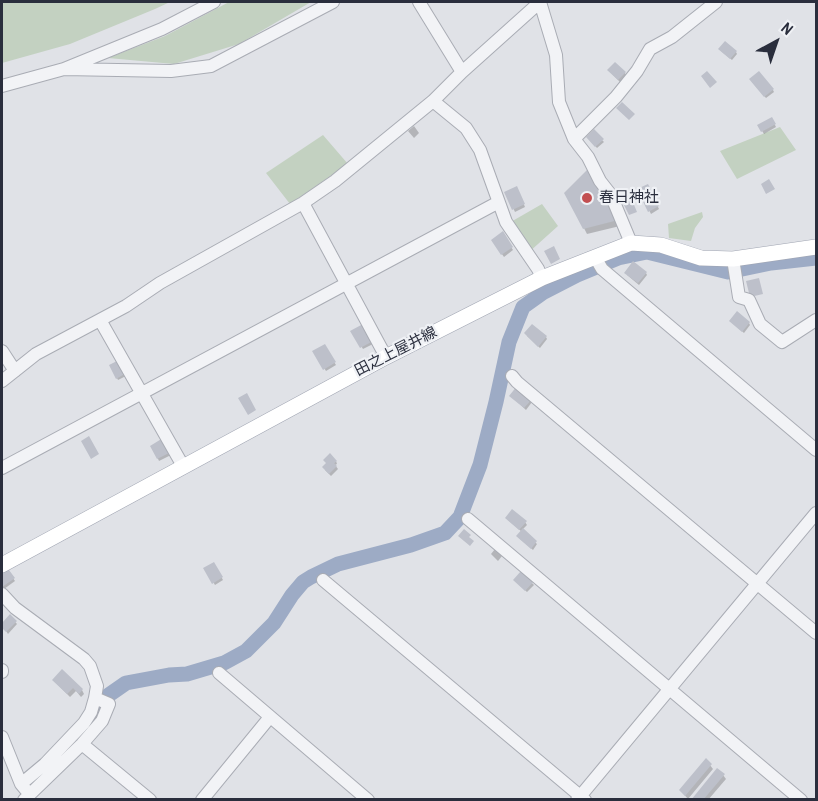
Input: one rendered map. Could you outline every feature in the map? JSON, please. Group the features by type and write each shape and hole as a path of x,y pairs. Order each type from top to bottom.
{"main road":[{"name":"田之上屋井線","path":"2,565 386,357 542,278 595,256 631,243 661,245 734,266 816,247"}],"street":[{"path":"2,86 64,69 162,29 214,2"},
{"path":"64,69 171,70 211,66 333,2"},
{"path":"419,2 462,72"},
{"path":"2,381 36,354 126,306 160,283 303,203 366,158 433,101 540,2 556,55 559,102 574,139 611,195 631,243"},
{"path":"574,139 616,97 637,71 650,49 672,37 716,2"},
{"path":"433,101 466,128 480,150 497,203 506,222 542,278"},
{"path":"303,203 386,357"},
{"path":"2,468 497,203"},
{"path":"595,256 602,269 816,450"},
{"path":"734,266 739,297 749,300 760,324 782,342 816,320"},
{"path":"100,320 183,466"},
{"path":"2,351 15,371"},
{"path":"512,376 816,633"},
{"path":"323,580 581,798 816,513"},
{"path":"468,519 801,800"},
{"path":"2,594 15,608 90,666 100,700 84,723 45,764 21,784"},
{"path":"219,673 368,800"},
{"path":"2,737 27,797 82,744 102,721 109,704 100,700"},
{"path":"202,800 270,717"},
{"path":"82,744 150,800"}],"green space":[{"path":"2,2 170,2 70,44 2,63"},
{"path":"229,2 311,2 239,44 174,64 108,58 165,36"},
{"path":"780,127 796,150 737,179 720,151"},
{"path":"323,135 348,164 290,204 266,173"},
{"path":"542,204 558,226 528,253 509,223"},
{"path":"702,212 703,217 695,228 691,241 669,238 668,224"}],"building":[{"path":"725,41 737,51 730,59 718,49"},
{"path":"615,62 626,72 618,80 607,70"},
{"path":"707,71 717,82 710,88 701,76"},
{"path":"759,71 774,89 764,97 749,79"},
{"path":"622,102 635,114 629,120 616,108"},
{"path":"772,117 776,124 761,132 757,125"},
{"path":"594,129 604,139 595,147 586,137"},
{"name":"春日神社","path":"589,168 618,220 583,229 564,193"},
{"path":"769,179 775,189 766,194 761,184"},
{"path":"648,184 659,206 648,212 637,189"},
{"path":"517,186 525,204 512,210 504,192"},
{"path":"632,200 637,212 629,215 623,203"},
{"path":"503,231 513,247 501,255 491,240"},
{"path":"554,246 560,259 551,264 544,251"},
{"path":"633,261 647,272 638,283 624,273"},
{"path":"759,278 763,294 750,297 746,281"},
{"path":"737,311 750,322 742,332 729,321"},
{"path":"363,324 373,341 360,348 350,331"},
{"path":"532,324 547,336 538,347 524,333"},
{"path":"325,344 336,362 323,370 312,351"},
{"path":"119,360 126,373 116,379 109,365"},
{"path":"517,386 532,399 524,408 509,396"},
{"path":"247,393 256,410 248,415 238,398"},
{"path":"89,436 99,454 91,459 81,441"},
{"path":"163,438 171,452 157,459 150,446"},
{"path":"330,453 337,461 334,463 337,466 329,474 322,467 326,463 323,460"},
{"path":"512,509 527,521 519,530 505,518"},
{"path":"523,528 537,541 531,549 516,536"},
{"path":"464,529 474,541 470,546 458,536"},
{"path":"214,562 223,577 212,584 203,568"},
{"path":"6,566 15,578 2,587 2,569"},
{"path":"521,571 533,582 525,591 513,580"},
{"path":"10,614 17,621 6,632 2,628 2,623"},
{"path":"62,669 83,689 79,694 73,688 67,694 52,680"},
{"path":"706,758 712,764 685,796 679,790"},
{"path":"717,768 725,774 703,800 691,800"}],"waterway":[{"path":"88,727 103,699 126,683 187,674 224,663 246,651 274,623 303,582 311,577 338,564 411,545 445,533 460,517 480,465 509,342 523,307 544,292 618,258 647,252 728,272 771,263 816,258"}],"place":[{"name":"春日神社","path":"587,198"}]}
